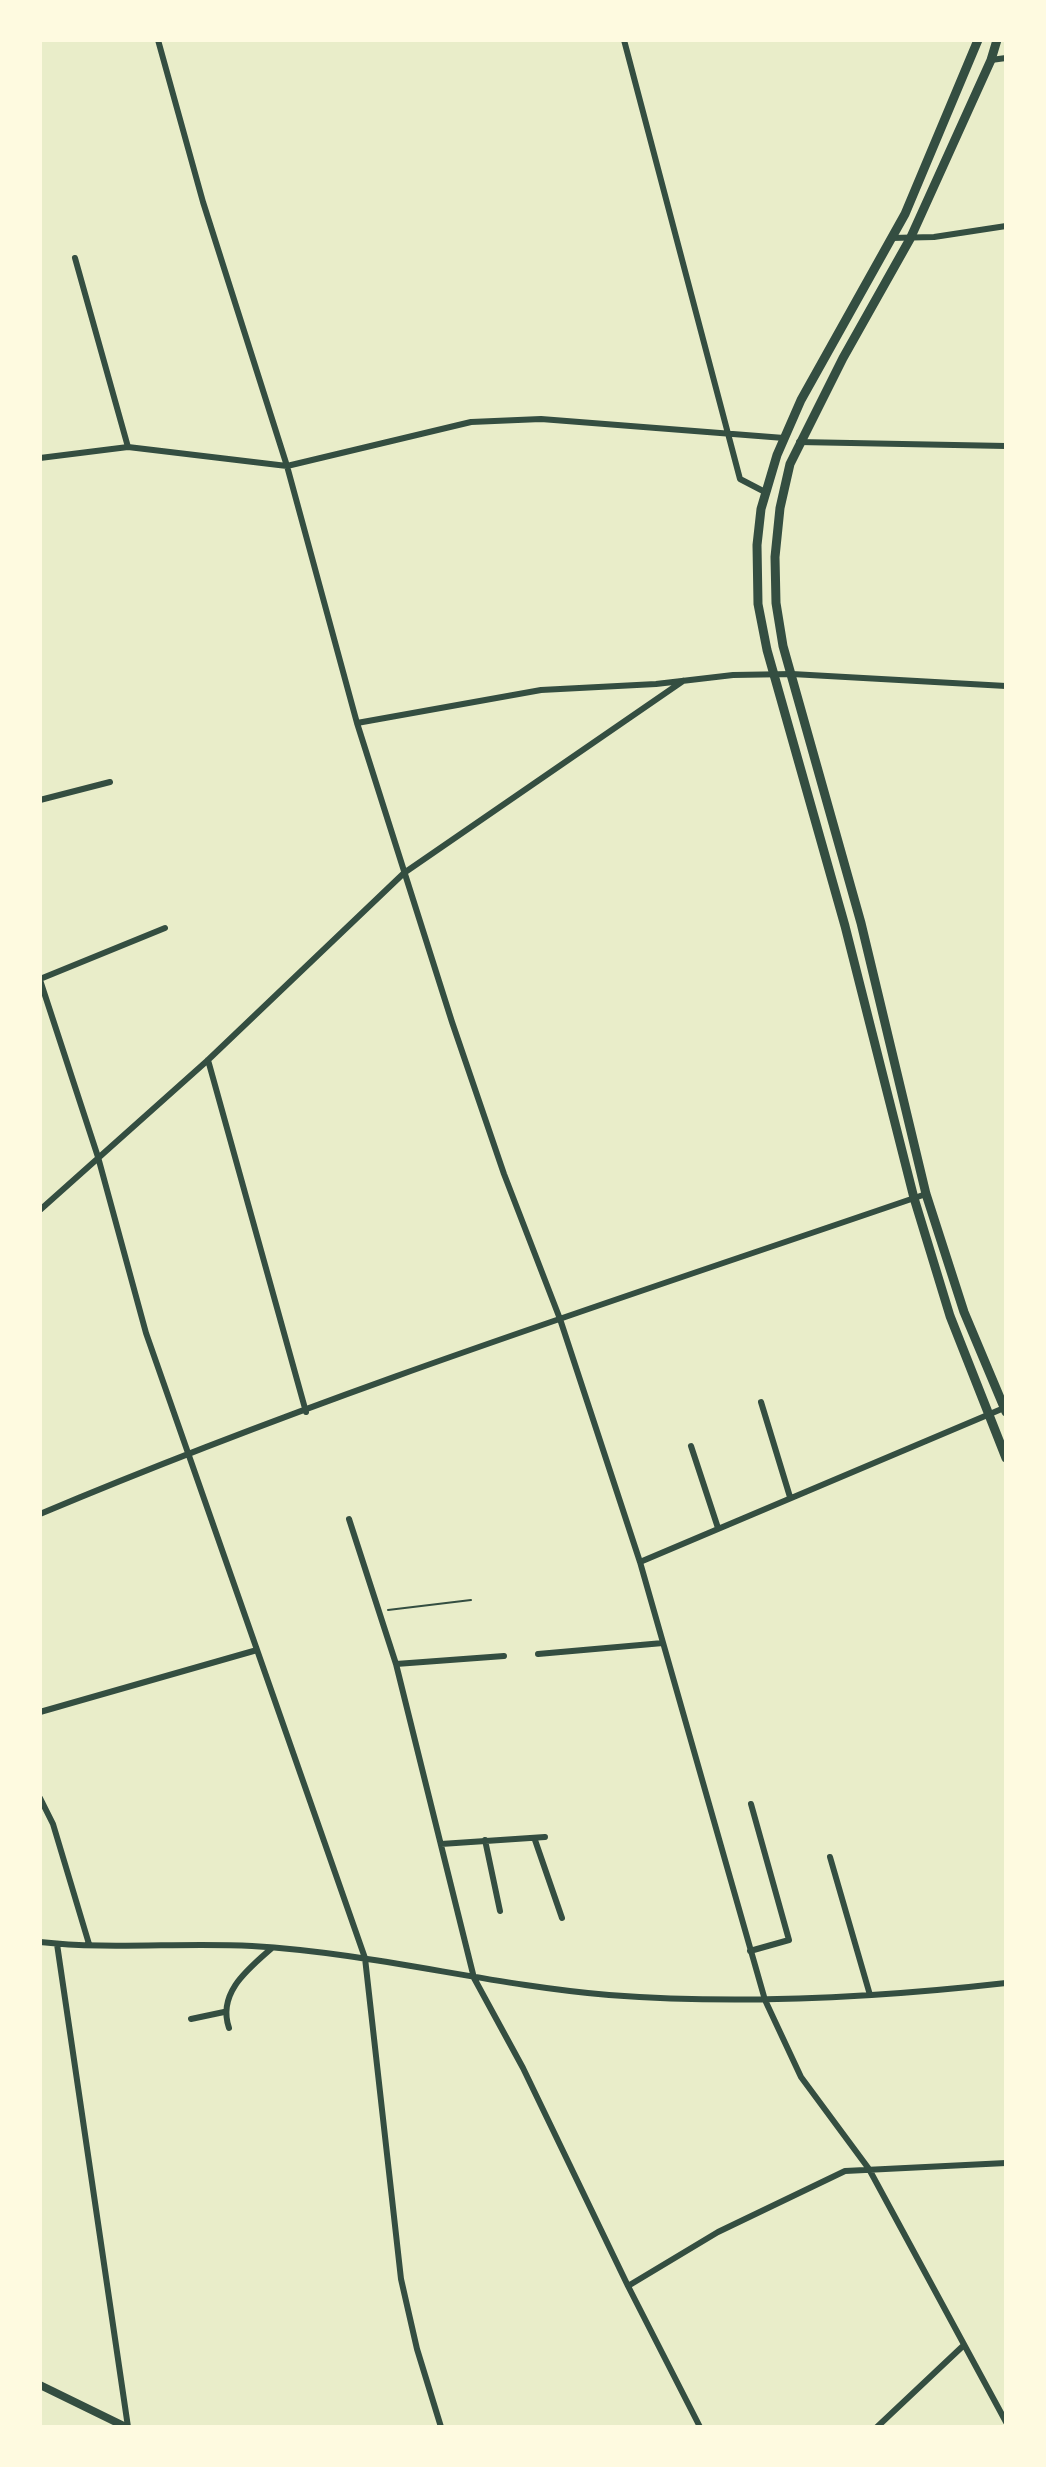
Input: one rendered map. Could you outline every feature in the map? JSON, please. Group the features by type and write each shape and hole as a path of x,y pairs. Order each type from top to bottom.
{"main road":[{"path":"978,40 905,214 801,400 784,438 765,492 758,527 756,581 762,628 845,926 914,1198 950,1316 1006,1458"},
{"path":"997,40 991,60 910,239 799,442 782,499 775,557 776,603 792,674 861,923 926,1194 964,1312 1005,1410"},
{"path":"845,926 861,923"}],"street":[{"path":"158,40 203,202 287,466 357,723 504,1174 560,1319 640,1562 765,2000 801,2077 869,2169 1006,2423"},
{"path":"624,40 740,479 765,492"},
{"path":"991,60 1006,58"},
{"path":"891,238 910,239 1006,226"},
{"path":"75,258 128,447"},
{"path":"40,458 128,447 287,466 471,422 541,419 784,438"},
{"path":"799,442 1006,446"},
{"path":"357,723 541,690 733,675 792,674 1006,686"},
{"path":"40,1210 208,1060 404,873 683,681"},
{"path":"40,800 110,782"},
{"path":"165,928 40,979 98,1157 146,1333 365,1958 401,2279 417,2349 442,2427"},
{"path":"208,1060 306,1412"},
{"path":"40,1514 187,1452 306,1412 560,1319 926,1194"},
{"path":"761,1402 790,1497"},
{"path":"640,1562 790,1497 1005,1410"},
{"path":"691,1446 718,1528"},
{"path":"349,1519 397,1664 474,1978 523,2068 628,2286 700,2427"},
{"path":"538,1654 663,1643"},
{"path":"40,1712 257,1650"},
{"path":"397,1664 503,1656"},
{"path":"40,1798 53,1824 89,1944"},
{"path":"750,1951 789,1940 751,1804"},
{"path":"441,1844 485,1840 535,1840 545,1837"},
{"path":"485,1840 500,1911"},
{"path":"535,1840 562,1918"},
{"path":"830,1857 870,1995"},
{"path":"40,1942 272,1948 365,1958 474,1978 609,1995 765,2000 870,1995 1006,1983"},
{"path":"57,1944 127,2427"},
{"path":"229,2028 225,2012 240,1976 272,1948"},
{"path":"191,2019 225,2012"},
{"path":"628,2286 718,2232 845,2171 1006,2163"},
{"path":"877,2427 964,2345"},
{"path":"40,2385 127,2427"}],"path":[{"path":"381,1610 471,1600"}]}
